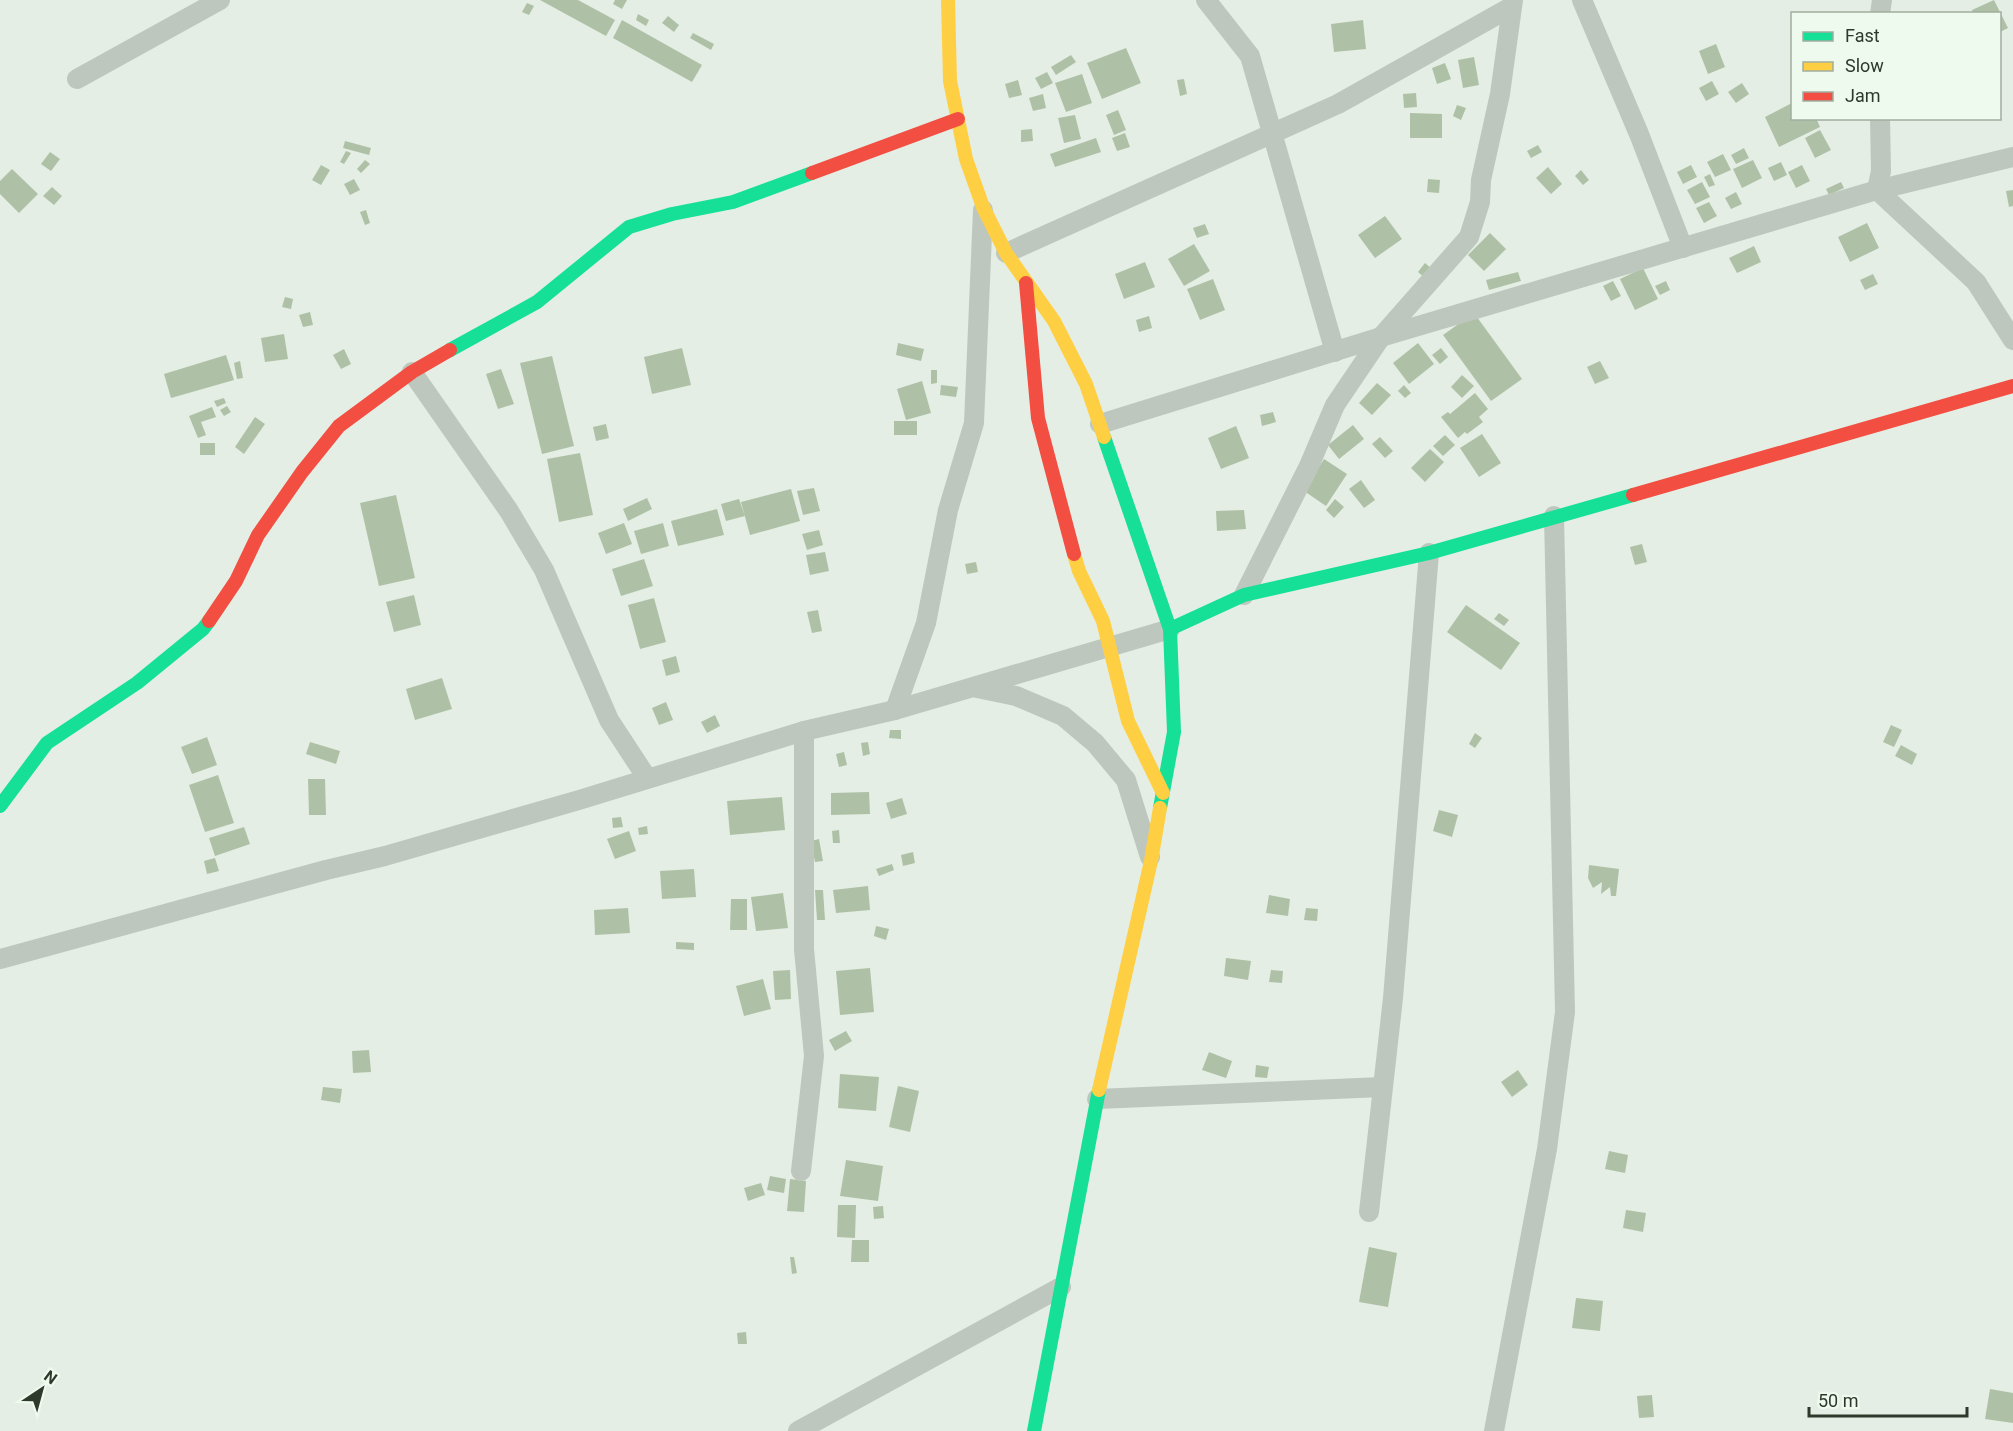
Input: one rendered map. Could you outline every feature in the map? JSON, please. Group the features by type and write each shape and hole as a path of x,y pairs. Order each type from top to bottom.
{"street":[{"path":"77,79 220,0"},
{"path":"948,0 950,81 966,159 983,207 1006,253 1054,321 1086,384 1170,629 1174,732 1151,861 1097,1099 1034,1431"},
{"path":"1206,0 1250,56 1335,352"},
{"path":"1582,0 1639,134 1683,248"},
{"path":"1006,253 1338,104 1512,4"},
{"path":"1244,595 1310,466 1335,405 1381,338 1468,237 1480,202 1481,180 1500,94 1512,4"},
{"path":"0,806 47,743 136,683 203,629 236,581 258,535 302,472 339,426 412,372 537,302 629,227 672,214 733,202 958,120"},
{"path":"1877,190 1881,171 1880,120"},
{"path":"1100,424 1877,190 2013,158"},
{"path":"1877,190 1976,282 2013,340"},
{"path":"895,710 926,623 948,510 974,423 983,207"},
{"path":"1026,281 1038,418 1079,571 1102,621 1128,721 1163,793"},
{"path":"412,372 509,511 538,560 609,720 647,778"},
{"path":"0,959 385,856 804,731 895,710 1170,629 1244,595 1429,553 2013,387"},
{"path":"1494,1431 1547,1149 1565,1012 1554,516"},
{"path":"1369,1212 1393,998 1429,553"},
{"path":"972,687 1016,696 1063,716 1095,743 1126,780 1151,861"},
{"path":"801,1171 814,1056 804,949 804,731"},
{"path":"1097,1099 1382,1087"},
{"path":"798,1431 1061,1287"}],"building":[{"path":"540,0 578,0 615,20 606,36"},
{"path":"615,0 627,0 622,9 613,4"},
{"path":"1994,0 2000,12 1972,12 1972,10"},
{"path":"527,3 534,6 529,15 522,12"},
{"path":"638,14 649,20 646,26 636,20"},
{"path":"2001,14 2008,28 2001,32"},
{"path":"668,16 679,25 674,32 662,23"},
{"path":"622,20 702,65 692,82 613,38"},
{"path":"1363,20 1366,49 1334,52 1331,24"},
{"path":"693,33 714,44 711,50 690,38"},
{"path":"1716,44 1725,67 1708,74 1699,51"},
{"path":"1126,48 1141,83 1102,99 1087,63"},
{"path":"1071,55 1076,62 1056,75 1051,67"},
{"path":"1474,57 1479,85 1463,88 1458,60"},
{"path":"1445,63 1451,79 1437,84 1432,68"},
{"path":"1047,72 1053,83 1041,89 1035,78"},
{"path":"1082,74 1092,103 1066,112 1055,83"},
{"path":"1184,79 1187,94 1180,96 1177,80"},
{"path":"1018,80 1022,95 1009,98 1005,84"},
{"path":"1712,81 1719,94 1706,101 1699,88"},
{"path":"1742,83 1749,94 1736,103 1728,92"},
{"path":"1416,93 1417,107 1404,108 1403,94"},
{"path":"1043,94 1046,108 1033,111 1029,98"},
{"path":"1791,104 1791,120 1817,120 1820,127 1779,147 1765,117"},
{"path":"1457,105 1466,108 1461,120 1453,116"},
{"path":"1118,110 1126,130 1114,135 1106,115"},
{"path":"1410,113 1442,114 1442,138 1410,138"},
{"path":"1075,115 1081,139 1064,143 1058,118"},
{"path":"1032,129 1033,141 1021,142 1021,130"},
{"path":"1820,130 1831,150 1815,158 1805,138"},
{"path":"1125,133 1130,147 1117,151 1112,138"},
{"path":"1096,138 1101,152 1055,167 1050,154"},
{"path":"345,141 371,148 369,155 343,148"},
{"path":"1538,145 1542,152 1531,158 1527,151"},
{"path":"1744,148 1749,158 1736,164 1731,155"},
{"path":"346,151 351,153 344,164 340,162"},
{"path":"50,152 60,159 51,171 41,164"},
{"path":"1723,154 1731,170 1715,177 1707,162"},
{"path":"365,160 370,164 361,173 357,169"},
{"path":"1753,160 1762,178 1742,188 1733,169"},
{"path":"1781,162 1787,175 1774,181 1768,168"},
{"path":"321,165 330,170 321,185 312,180"},
{"path":"1691,165 1697,177 1683,184 1677,172"},
{"path":"1802,165 1810,181 1796,188 1788,172"},
{"path":"1548,167 1562,184 1551,194 1536,178"},
{"path":"12,169 38,194 19,213 0,194 0,181"},
{"path":"1581,170 1589,180 1583,185 1575,176"},
{"path":"1710,174 1715,185 1709,187 1704,177"},
{"path":"354,179 360,190 350,195 344,184"},
{"path":"1428,179 1440,180 1439,193 1427,192"},
{"path":"1702,182 1710,197 1695,204 1687,190"},
{"path":"1841,182 1844,188 1829,195 1826,189"},
{"path":"52,187 62,196 54,205 43,196"},
{"path":"2013,190 2013,206 2009,207 2006,191"},
{"path":"1736,192 1742,204 1731,209 1725,198"},
{"path":"1709,202 1717,216 1704,223 1696,208"},
{"path":"366,210 370,223 365,225 360,212"},
{"path":"1385,216 1402,239 1375,258 1358,235"},
{"path":"1867,223 1879,248 1850,262 1838,237"},
{"path":"1205,224 1209,234 1197,238 1193,228"},
{"path":"1490,233 1506,249 1484,271 1468,255"},
{"path":"1194,244 1210,271 1184,286 1168,259"},
{"path":"1754,246 1761,262 1737,273 1729,258"},
{"path":"1145,262 1155,287 1124,299 1115,274"},
{"path":"1425,263 1432,269 1425,278 1418,272"},
{"path":"1643,268 1658,299 1635,310 1620,279"},
{"path":"1518,272 1521,281 1489,290 1486,280"},
{"path":"1873,274 1878,284 1865,290 1860,280"},
{"path":"1213,279 1225,310 1200,320 1187,289"},
{"path":"1613,281 1621,296 1611,301 1603,286"},
{"path":"1666,281 1670,290 1660,295 1655,286"},
{"path":"285,297 293,299 291,309 282,307"},
{"path":"310,312 313,325 303,327 299,315"},
{"path":"1474,313 1522,379 1491,401 1443,335"},
{"path":"1149,316 1152,328 1139,332 1136,320"},
{"path":"284,334 288,359 265,362 261,338"},
{"path":"898,343 924,349 921,361 896,355"},
{"path":"1418,343 1434,364 1409,384 1393,363"},
{"path":"682,348 691,385 652,394 644,357"},
{"path":"1441,348 1448,357 1440,364 1432,355"},
{"path":"344,349 351,364 341,369 333,355"},
{"path":"226,355 234,380 171,398 164,374"},
{"path":"552,356 574,446 542,454 520,363"},
{"path":"240,361 243,378 237,379 234,363"},
{"path":"1600,361 1609,378 1595,384 1587,367"},
{"path":"501,369 514,404 498,409 486,374"},
{"path":"931,370 937,370 937,383 931,384"},
{"path":"1462,375 1474,386 1462,398 1451,387"},
{"path":"922,381 931,413 906,420 897,389"},
{"path":"1377,383 1391,395 1372,415 1359,403"},
{"path":"941,385 958,387 956,397 940,395"},
{"path":"1404,385 1411,393 1405,398 1398,391"},
{"path":"1475,393 1488,409 1479,417 1483,422 1458,438 1441,417 1448,412 1450,414"},
{"path":"224,398 226,403 217,407 214,401"},
{"path":"227,406 231,412 224,416 220,410"},
{"path":"212,407 216,417 201,422 206,435 198,438 189,416"},
{"path":"1273,412 1276,422 1262,426 1260,415"},
{"path":"255,417 265,424 244,454 235,447"},
{"path":"894,421 917,421 917,435 894,435"},
{"path":"606,424 609,438 596,441 593,427"},
{"path":"1353,425 1364,439 1339,459 1328,445"},
{"path":"1236,426 1249,458 1221,469 1208,438"},
{"path":"1482,434 1501,463 1479,477 1460,448"},
{"path":"1445,435 1455,445 1443,456 1433,446"},
{"path":"1380,437 1393,451 1385,458 1372,444"},
{"path":"200,443 215,443 215,455 200,455"},
{"path":"1430,449 1444,462 1425,482 1411,468"},
{"path":"580,453 593,515 559,522 547,459"},
{"path":"1324,459 1347,474 1326,506 1304,491"},
{"path":"1361,480 1375,500 1364,508 1349,489"},
{"path":"814,488 820,511 803,515 797,491"},
{"path":"791,489 800,521 750,535 741,502"},
{"path":"396,495 415,578 379,586 360,503"},
{"path":"647,498 652,509 628,521 623,509"},
{"path":"739,499 745,516 726,521 721,504"},
{"path":"1335,499 1344,507 1334,518 1326,510"},
{"path":"717,509 724,535 678,546 671,521"},
{"path":"1244,510 1246,529 1217,531 1216,511"},
{"path":"624,523 632,544 606,554 598,533"},
{"path":"663,523 669,546 641,554 634,531"},
{"path":"819,530 823,545 807,550 802,534"},
{"path":"1642,544 1647,562 1635,565 1630,547"},
{"path":"825,552 829,571 810,575 806,555"},
{"path":"644,559 653,586 621,596 612,569"},
{"path":"976,562 978,572 967,574 965,564"},
{"path":"414,595 421,625 394,632 386,602"},
{"path":"654,598 666,642 640,649 628,605"},
{"path":"1466,605 1520,643 1501,670 1447,632"},
{"path":"818,610 822,631 812,633 807,612"},
{"path":"1499,613 1509,620 1504,626 1494,619"},
{"path":"676,656 680,672 666,676 662,660"},
{"path":"442,678 452,709 415,720 406,689"},
{"path":"666,702 673,720 659,725 652,708"},
{"path":"715,715 720,726 707,733 701,722"},
{"path":"1891,725 1902,730 1894,747 1883,742"},
{"path":"890,730 901,730 901,739 889,738"},
{"path":"1475,733 1482,738 1475,748 1469,744"},
{"path":"207,737 217,765 192,774 181,747"},
{"path":"310,742 340,751 336,764 306,754"},
{"path":"868,742 870,754 863,756 861,743"},
{"path":"1901,745 1917,754 1912,765 1895,756"},
{"path":"844,752 847,765 839,767 836,754"},
{"path":"218,775 234,823 205,832 189,785"},
{"path":"308,779 325,779 326,815 309,815"},
{"path":"869,792 870,814 831,815 831,793"},
{"path":"782,797 785,830 730,835 727,801"},
{"path":"902,798 907,814 891,819 886,803"},
{"path":"1439,810 1458,815 1452,837 1433,831"},
{"path":"621,817 623,827 613,828 612,818"},
{"path":"647,826 648,834 639,835 638,828"},
{"path":"244,827 250,844 215,856 209,838"},
{"path":"839,830 840,843 833,843 832,831"},
{"path":"629,831 636,851 615,859 607,839"},
{"path":"819,839 823,861 815,862 811,841"},
{"path":"913,852 915,863 903,866 901,855"},
{"path":"215,858 219,871 207,874 204,861"},
{"path":"892,864 894,870 879,876 876,869"},
{"path":"1589,865 1619,869 1616,896 1611,896 1610,887 1601,894 1602,882 1593,888 1588,878"},
{"path":"694,869 696,897 662,899 660,871"},
{"path":"868,886 870,910 836,913 833,890"},
{"path":"815,890 823,890 825,920 817,920"},
{"path":"783,893 788,928 756,931 751,897"},
{"path":"1269,895 1290,899 1288,916 1266,913"},
{"path":"731,899 747,899 747,930 730,930"},
{"path":"628,908 630,933 595,935 594,910"},
{"path":"1306,908 1318,909 1317,921 1304,920"},
{"path":"876,926 889,929 886,940 874,936"},
{"path":"676,942 694,943 694,950 676,949"},
{"path":"1226,958 1251,961 1248,980 1224,976"},
{"path":"870,968 874,1012 840,1015 836,971"},
{"path":"790,970 791,999 775,1000 773,971"},
{"path":"1271,970 1283,971 1282,983 1269,982"},
{"path":"763,979 771,1009 744,1016 736,986"},
{"path":"846,1031 852,1041 835,1051 829,1040"},
{"path":"369,1050 371,1072 353,1073 352,1051"},
{"path":"1209,1052 1232,1061 1226,1078 1202,1070"},
{"path":"1256,1065 1269,1067 1267,1078 1255,1077"},
{"path":"1518,1070 1528,1085 1512,1097 1501,1082"},
{"path":"840,1074 879,1077 876,1111 838,1108"},
{"path":"898,1086 919,1091 910,1132 889,1127"},
{"path":"323,1087 342,1089 340,1103 321,1100"},
{"path":"1609,1151 1628,1155 1625,1173 1605,1169"},
{"path":"846,1160 883,1166 878,1201 840,1196"},
{"path":"770,1176 786,1179 784,1193 767,1190"},
{"path":"790,1179 806,1181 804,1212 787,1211"},
{"path":"761,1183 765,1195 748,1201 744,1188"},
{"path":"838,1205 856,1205 855,1238 837,1237"},
{"path":"883,1206 884,1218 874,1219 873,1207"},
{"path":"1626,1210 1646,1213 1643,1232 1623,1228"},
{"path":"852,1240 869,1240 869,1262 851,1262"},
{"path":"1369,1247 1397,1253 1388,1307 1359,1302"},
{"path":"790,1257 794,1257 797,1273 792,1274"},
{"path":"1576,1298 1603,1301 1600,1331 1572,1328"},
{"path":"746,1332 747,1344 738,1344 737,1333"},
{"path":"1990,1389 2013,1393 2013,1423 1985,1419"},
{"path":"1652,1395 1654,1417 1639,1418 1637,1396"}],"traffic: fast":[{"path":"450,350 537,302 629,227 672,214 733,202 812,173"},
{"path":"1104,437 1170,629 1174,732 1160,808"},
{"path":"1170,629 1244,595 1429,553 1633,495"},
{"path":"0,806 47,743 137,683 203,629 209,621"},
{"path":"1034,1431 1099,1090"}],"traffic: slow":[{"path":"948,0 950,81 966,159 983,207 1006,253 1054,321 1086,384 1104,437"},
{"path":"1074,554 1079,571 1103,621 1128,721 1163,793"},
{"path":"1099,1090 1151,861 1160,808"}],"traffic: jam":[{"path":"812,173 958,119"},
{"path":"1026,283 1038,418 1074,554"},
{"path":"209,621 236,581 258,535 302,472 339,426 412,372 450,350"},
{"path":"1633,495 2013,386"}]}
